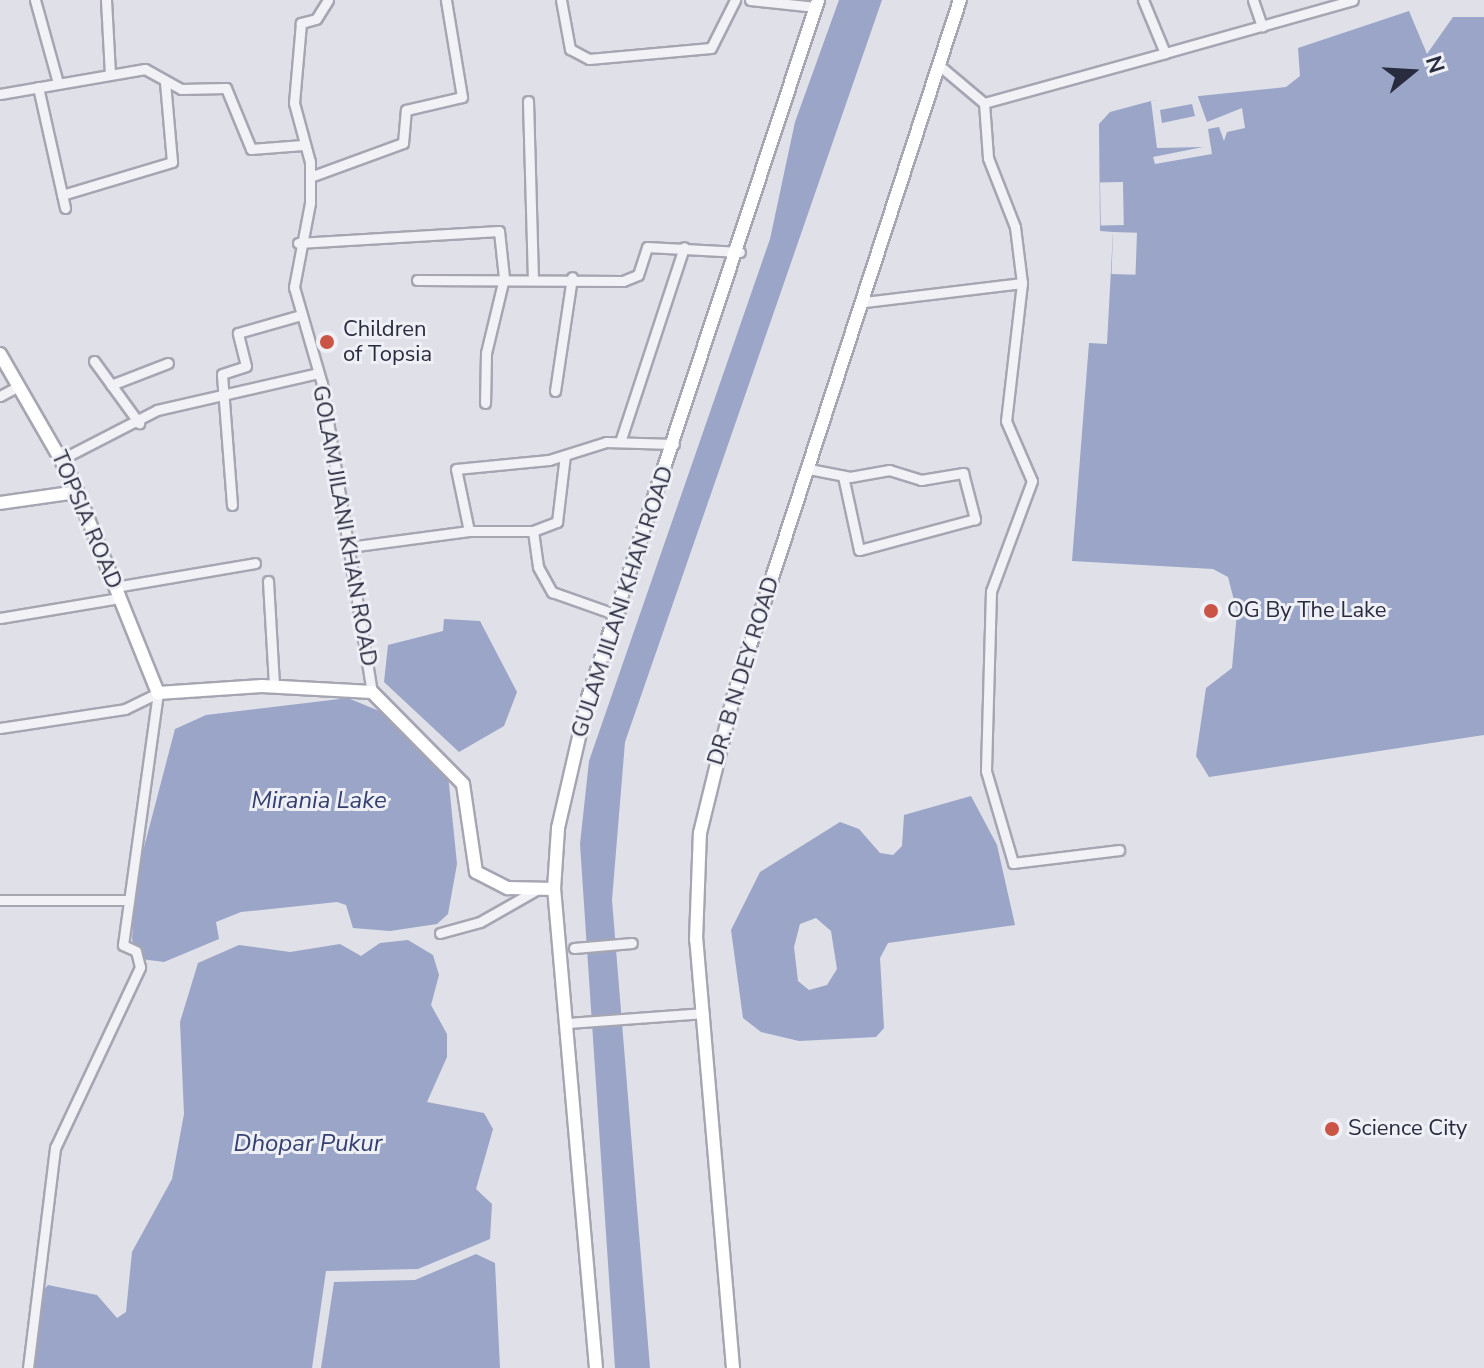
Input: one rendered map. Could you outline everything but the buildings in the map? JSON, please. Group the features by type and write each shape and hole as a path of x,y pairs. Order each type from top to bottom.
{"street":[{"path":"35,0 58,83"},
{"path":"106,0 110,74"},
{"name":"GOLAM JILANI KHAN ROAD","path":"328,0 316,19 301,23 294,103 310,177 294,287 318,373 372,692"},
{"path":"310,177 403,143 406,110 462,97 446,0"},
{"path":"561,0 570,49 589,59 711,48 735,0"},
{"path":"750,0 817,3"},
{"name":"DR. B N DEY ROAD","path":"733,1368 696,927 705,805 960,0"},
{"path":"1143,0 1165,53"},
{"path":"1253,0 1262,26"},
{"path":"984,103 1353,0"},
{"name":"GULAM JILANI KHAN ROAD","path":"596,1368 569,1023 554,889 567,781 674,444 740,252 817,3"},
{"path":"940,66 984,103 988,158 1015,227 1022,283 1005,410 1032,481 991,591 986,771 1013,863 1119,850"},
{"path":"0,94 145,69 181,89 226,88 251,149 303,145"},
{"path":"62,195 172,162 165,82"},
{"path":"38,87 65,208"},
{"path":"528,101 533,277"},
{"path":"298,243 499,231 504,278 486,353 485,403"},
{"path":"417,280 533,277 631,279 647,247 740,252"},
{"path":"620,442 684,247"},
{"path":"555,391 572,277"},
{"path":"865,302 1022,283"},
{"path":"232,505 227,395 222,374 246,366 238,333 301,315"},
{"name":"TOPSIA ROAD","path":"0,354 62,459 158,693"},
{"path":"94,361 139,423"},
{"path":"111,385 168,363"},
{"path":"62,459 139,423 157,410 269,389 271,378 318,373"},
{"path":"0,396 19,386"},
{"path":"469,531 456,469 565,455 620,442 674,444"},
{"path":"349,547 469,531 533,531 557,522 565,455"},
{"path":"809,469 843,476 889,470 921,480 963,473 975,519 859,550 843,476"},
{"path":"0,503 77,492"},
{"path":"533,531 538,567 552,592 620,616"},
{"path":"0,618 255,563"},
{"path":"268,581 274,686"},
{"path":"0,728 125,709 158,693 274,686 372,692 463,784 476,872 508,888 554,889"},
{"path":"28,1368 55,1148 140,967 136,951 123,945 158,693"},
{"path":"440,933 480,922 538,889"},
{"path":"0,900 129,900"},
{"path":"574,948 632,943"},
{"path":"569,1023 704,1013"}],"water":[{"path":"839,0 882,0 625,742 612,900 650,1368 615,1368 580,844 589,761 770,239 795,122"},
{"path":"1409,11 1427,54 1453,17 1484,17 1484,735 1209,777 1196,756 1206,688 1232,668 1237,612 1228,577 1213,569 1072,561 1089,343 1107,344 1113,232 1100,231 1099,124 1110,112 1151,101 1286,87 1300,76 1298,48"},
{"path":"444,619 480,621 517,692 504,726 459,752 384,682 388,645 443,631"},
{"name":"Mirania Lake","path":"348,698 384,713 448,774 457,864 448,914 437,924 390,931 353,928 346,905 337,902 241,912 216,922 219,939 164,962 141,959 132,940 136,878 175,729 206,715"},
{"path":"971,796 997,845 1015,925 888,943 880,958 884,1028 876,1037 799,1041 761,1032 743,1018 731,930 760,872 840,822 859,829 880,853 893,855 902,846 904,815","holes":["816,918 831,931 837,969 827,985 809,990 798,981 794,947 800,924"]},
{"name":"Dhopar Pukur","path":"408,940 433,955 439,975 431,1005 447,1034 447,1057 427,1102 484,1113 493,1129 476,1189 492,1204 490,1239 418,1269 326,1271 312,1368 31,1368 39,1295 48,1285 97,1295 117,1318 126,1312 132,1252 172,1179 184,1114 180,1022 198,963 239,945 290,952 340,944 361,956 380,943"},
{"path":"476,1254 495,1263 500,1368 321,1368 334,1282 415,1280"}],"pier":[{"path":"1197,94 1207,122 1242,108 1245,128 1227,132 1224,141 1219,127 1208,129 1212,154 1155,164 1153,157 1203,147 1157,148 1151,101","holes":["1192,104 1195,116 1162,123 1160,110"]},
{"path":"1100,182 1123,182 1124,225 1101,225"},
{"path":"1113,232 1137,233 1136,275 1112,274"}],"place":[{"name":"Children of Topsia","path":"327,342"},
{"name":"OG By The Lake","path":"1211,611"},
{"name":"Science City","path":"1332,1129"}]}
